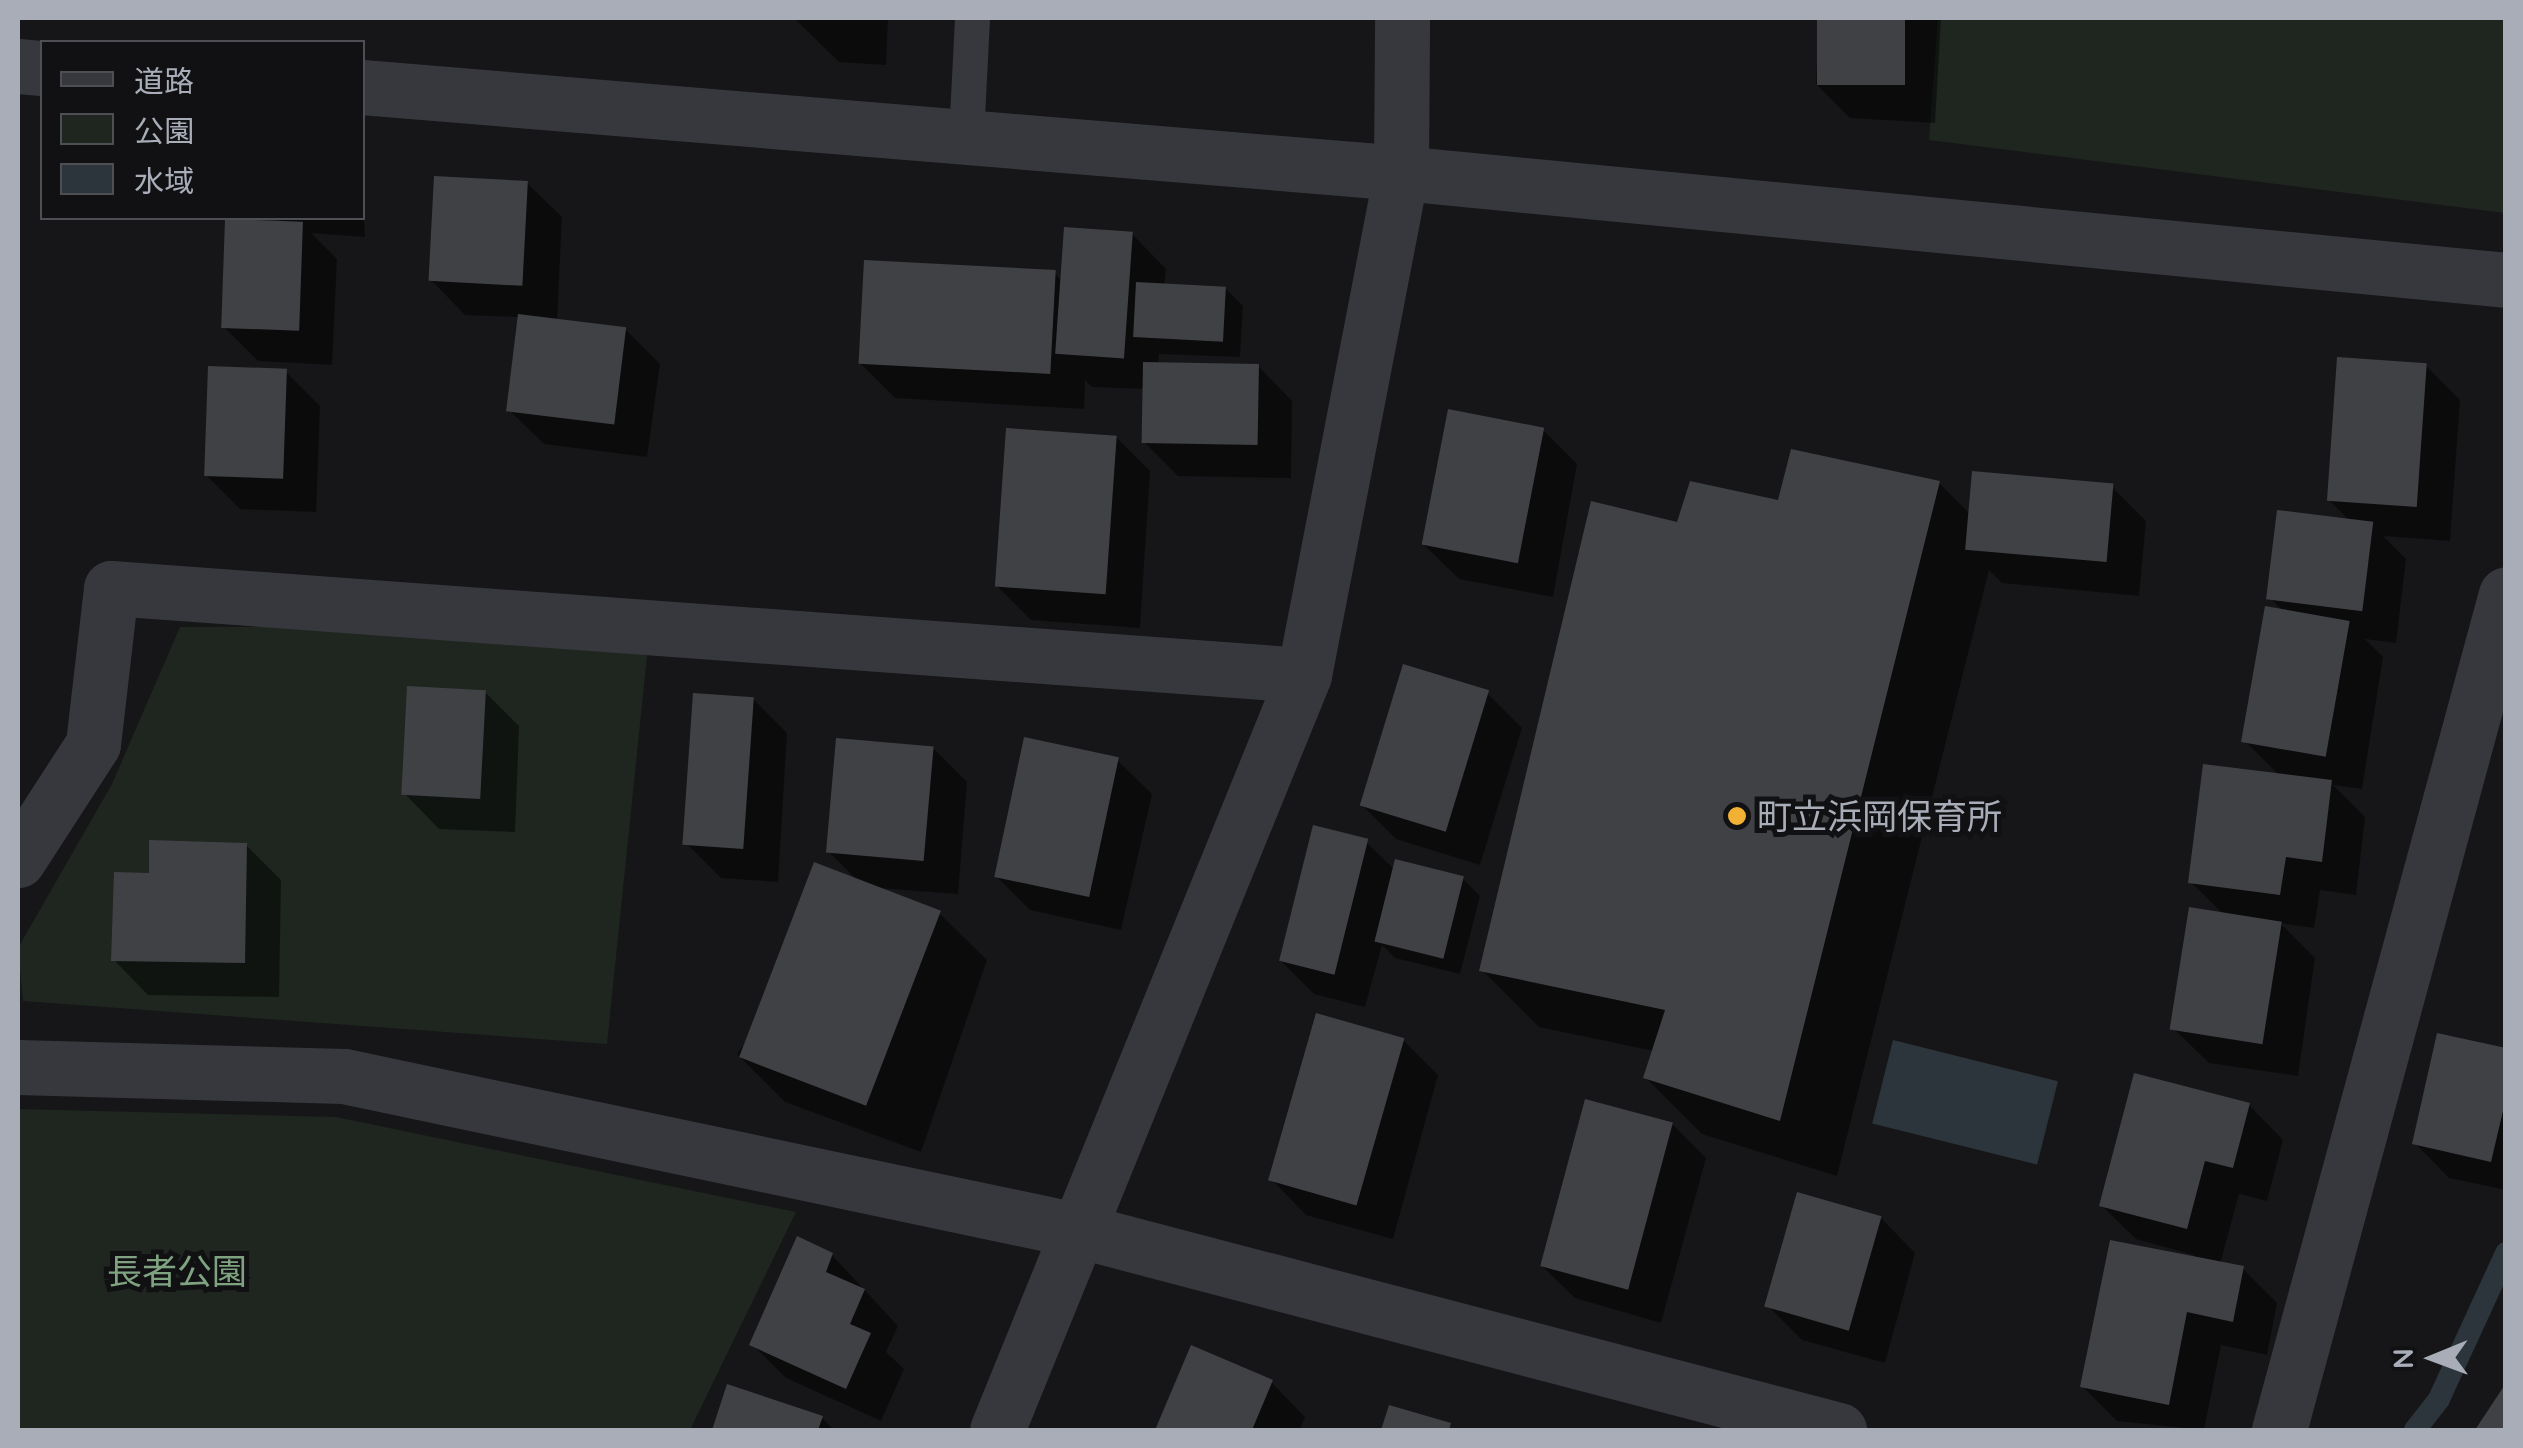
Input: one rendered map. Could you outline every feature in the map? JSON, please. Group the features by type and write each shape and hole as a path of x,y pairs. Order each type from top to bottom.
{"street":[{"path":"997,1430 1304,675 1401,173 1402,18"},
{"path":"365,88 1401,173 2506,280"},
{"path":"18,860 94,744 111,588 1304,675"},
{"path":"2279,1430 2506,594"},
{"path":"18,1067 344,1076 1076,1230 1668,1409 1839,1430"}],"lane":[{"path":"966,137 972,18"}],"green space":[{"path":"1938,18 2505,18 2505,213 1929,140"},
{"path":"180,627 650,627 607,1044 23,1001 18,948 112,784"},
{"name":"長者公園","path":"18,1109 336,1117 796,1212 690,1430 18,1430"}],"water":[{"path":"1893,1040 2058,1081 2037,1165 1872,1123"}],"building":[{"path":"1817,18 1905,18 1905,85 1817,85"},
{"path":"434,176 528,181 522,286 429,281"},
{"path":"225,220 303,222 299,331 221,328"},
{"path":"1064,227 1133,232 1124,359 1055,354"},
{"path":"864,260 1056,270 1050,374 859,364"},
{"path":"1136,282 1226,287 1223,342 1133,337"},
{"path":"518,314 626,327 614,425 506,411"},
{"path":"2337,357 2427,363 2417,507 2327,501"},
{"path":"1143,362 1259,364 1258,445 1142,443"},
{"path":"208,366 287,369 283,479 204,476"},
{"path":"1448,409 1544,428 1518,563 1422,544"},
{"path":"1006,428 1117,436 1106,594 995,587"},
{"path":"1791,449 1940,481 1780,1121 1643,1078 1665,1010 1479,971 1591,501 1677,522 1690,481 1778,500"},
{"path":"1972,471 2113,483 2107,562 1965,550"},
{"path":"2277,510 2373,522 2362,611 2266,599"},
{"path":"2265,606 2350,621 2326,757 2241,742"},
{"path":"1403,664 1489,690 1446,832 1360,806"},
{"path":"407,686 486,690 480,799 401,795"},
{"path":"693,693 754,697 743,849 682,845"},
{"path":"1024,737 1119,757 1089,897 994,877"},
{"path":"836,738 934,747 924,861 826,853"},
{"path":"2203,764 2332,780 2322,862 2286,857 2280,895 2188,883"},
{"path":"1313,825 1368,839 1334,975 1279,961"},
{"path":"149,840 247,843 245,963 111,961 114,872 149,873"},
{"path":"1395,859 1464,876 1443,959 1374,941"},
{"path":"814,862 941,911 866,1106 739,1057"},
{"path":"2189,907 2282,922 2262,1044 2170,1029"},
{"path":"1316,1013 1404,1038 1356,1206 1268,1180"},
{"path":"2437,1033 2506,1048 2506,1098 2491,1162 2412,1144"},
{"path":"2134,1073 2250,1103 2233,1168 2205,1161 2187,1229 2099,1206"},
{"path":"1585,1099 1673,1123 1628,1290 1540,1266"},
{"path":"1797,1192 1882,1216 1849,1331 1764,1306"},
{"path":"797,1236 833,1253 826,1272 865,1289 850,1324 871,1333 846,1389 749,1345"},
{"path":"2110,1240 2244,1266 2233,1322 2187,1312 2169,1405 2080,1387"},
{"path":"1191,1345 1273,1380 1252,1430 1155,1430"},
{"path":"2506,1383 2506,1430 2475,1430"},
{"path":"727,1384 823,1416 818,1430 712,1430"},
{"path":"1389,1405 1451,1423 1449,1430 1381,1430"}],"waterway":[{"path":"2415,1430 2439,1399 2506,1253"}],"place":[{"name":"町立浜岡保育所","path":"1737,816"}]}
